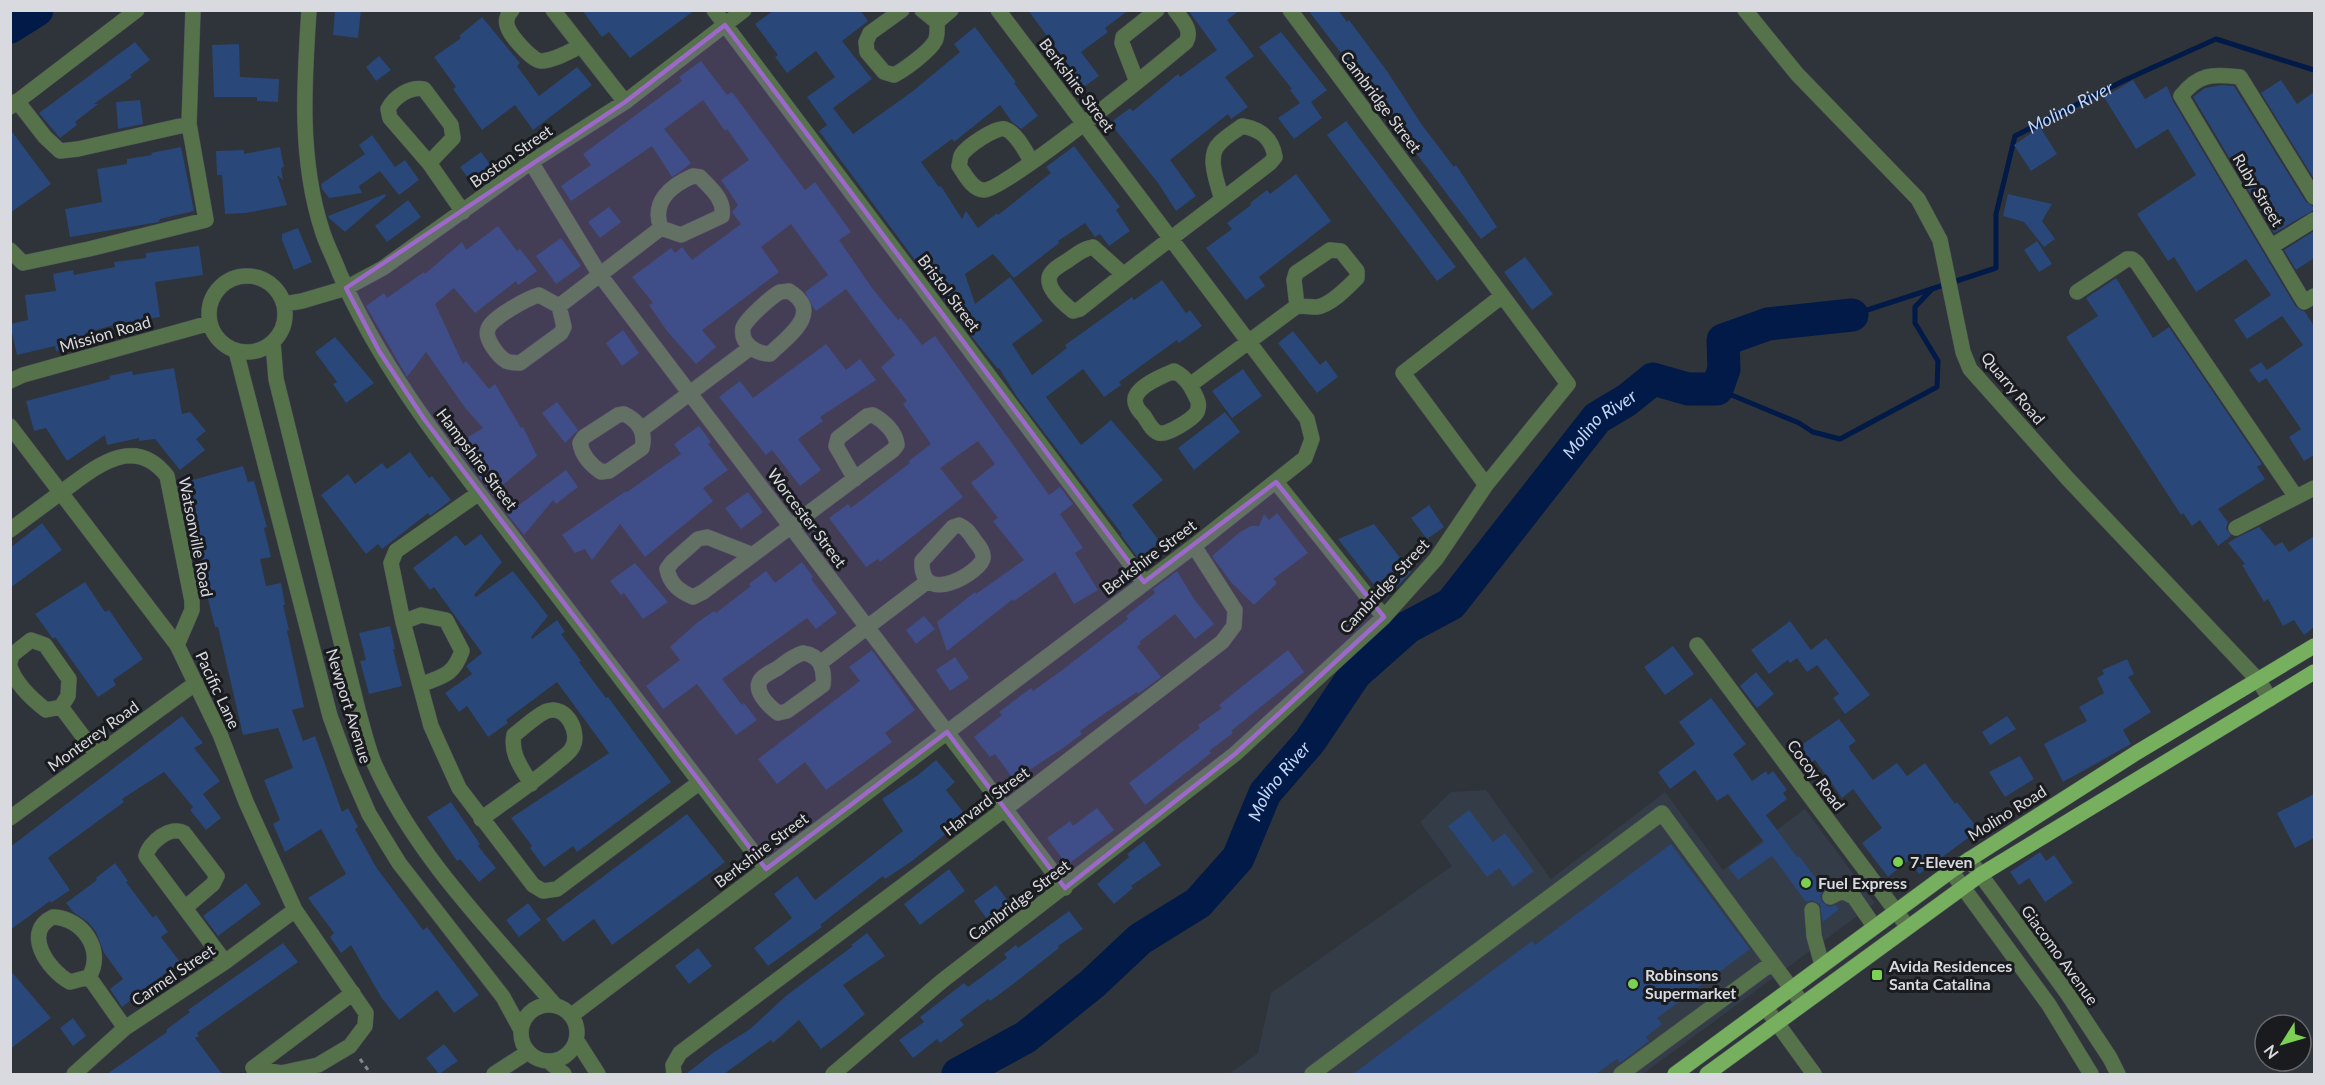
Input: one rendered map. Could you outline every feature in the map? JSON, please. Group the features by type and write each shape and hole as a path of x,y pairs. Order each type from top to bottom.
{"main road":[{"name":"Molino Road","path":"1676,1074 1895,910 1951,871 2136,753 2314,648"},
{"path":"1707,1074 1980,875 2314,672"}],"street":[{"path":"136,10 14,104 60,151 189,124"},
{"path":"10,250 23,263 206,220 189,124 193,10"},
{"name":"Hampshire Street","path":"309,10 305,90 306,157 322,230 346,288 379,351 424,419 479,493 766,869"},
{"path":"512,10 506,20 508,28 531,57 539,61 549,60 582,46"},
{"path":"553,10 625,102"},
{"name":"Bristol Street","path":"714,10 1144,582"},
{"name":"Boston Street","path":"284,303 302,301 346,288 383,268 531,162 625,102 744,10"},
{"path":"902,10 870,33 866,42 867,52 884,72 894,75 931,46 937,35 937,22 951,10"},
{"path":"922,10 937,22"},
{"name":"Berkshire Street","path":"572,1015 1194,546 1305,458 1312,439 1307,419 1082,124 999,10"},
{"path":"1137,82 1122,43 1123,38 1157,10"},
{"path":"1032,162 1012,132 1003,128 996,129 965,151 961,156 960,165 973,186 982,191 991,189 1032,162 1186,42 1189,37 1188,29 1175,10"},
{"name":"Cambridge Street","path":"833,1074 942,981 1065,888 1235,754 1384,617 1436,559 1486,485 1568,384 1290,10"},
{"name":"Quarry Road","path":"1745,10 1797,74 1918,199 1940,240 1963,352 1970,369 2068,479 2259,681 2270,699"},
{"name":"Ruby Street","path":"2309,299 2272,246 2181,96 2190,85 2211,74 2240,76 2314,197"},
{"path":"429,163 453,138 453,132 451,125 424,89 410,89 391,102 388,109 390,118 429,163 463,212"},
{"path":"1123,274 1093,247 1084,249 1052,272 1048,278 1050,288 1073,311 1080,309 1222,200 1275,157 1274,149 1263,133 1242,126 1217,145 1213,154 1214,165 1222,200"},
{"name":"Worcester Street","path":"531,162 600,275 1065,888"},
{"path":"693,176 700,177 721,200 722,216 690,232 681,235 661,228 657,218 661,200 686,179 693,176"},
{"path":"2272,246 2314,220"},
{"path":"559,306 661,228"},
{"path":"2077,292 2127,259 2137,262 2295,497"},
{"path":"244,276 257,277 269,282 284,303 284,325 273,343 255,352 236,351 219,340 210,322 209,309 213,297 220,286 231,279 244,276"},
{"path":"539,295 559,306 564,327 561,333 520,363 504,360 488,339 487,330 492,323 530,297 539,295"},
{"path":"1486,485 1403,373 1502,296"},
{"path":"1190,385 1297,306"},
{"name":"Mission Road","path":"10,381 23,375 210,322"},
{"name":"Newport Avenue","path":"273,343 276,379 373,762 421,846 470,908 555,1005"},
{"path":"642,429 750,348"},
{"name":"Newport Avenue","path":"236,351 330,716 349,768 369,813 399,863 503,997 521,1030"},
{"path":"1174,371 1182,375 1190,385 1198,403 1198,410 1194,416 1167,434 1154,431 1135,404 1135,396 1140,390 1174,371"},
{"name":"Pacific Lane","path":"10,426 177,645 220,734 246,802 295,910 366,1013 365,1026 350,1046 318,1065 281,1073 253,1068 352,993"},
{"name":"Watsonville Road","path":"10,531 101,463 126,455 146,458 158,465 167,476 192,601 192,610 177,645"},
{"path":"753,555 706,537 698,539 667,569 669,580 681,592 693,597 703,592 792,528 855,479"},
{"path":"1276,482 1384,617"},
{"path":"2236,528 2314,488"},
{"path":"479,493 396,551 391,563 431,726 459,788 481,819 533,885 543,891 557,890 700,782"},
{"name":"Harvard Street","path":"674,1074 673,1065 680,1053 1005,809 1222,642 1234,626 1235,610 1194,546"},
{"path":"820,663 928,581"},
{"path":"404,622 421,615 446,620 462,651 458,664 449,674 420,685"},
{"path":"10,662 12,655 31,640 45,645 69,679 68,696 61,707 46,710 35,701 10,667"},
{"name":"Cocoy Road","path":"1697,645 1907,926"},
{"path":"802,653 811,654 820,663 824,675 823,685 788,711 778,713 768,706 758,685 762,678 802,653"},
{"name":"Monterey Road","path":"10,818 196,683"},
{"path":"61,707 97,755"},
{"path":"481,819 531,784 572,749 575,728 566,716 556,711 548,711 514,735 512,745 514,756 531,784"},
{"path":"1312,1074 1662,813 1802,1003"},
{"path":"186,907 213,884 217,876 184,833 180,830 173,830 153,843 148,848 146,856 225,962"},
{"name":"Giacomo Avenue","path":"1969,859 2067,993 2118,1074"},
{"path":"1951,871 2049,1005 2091,1074"},
{"path":"1830,897 1842,891 1854,897 1874,926"},
{"name":"Carmel Street","path":"83,1072 125,1028 225,962 295,910"},
{"path":"1812,910 1814,936 1822,965"},
{"path":"53,917 69,919 79,926 94,951 95,960 89,977 70,982 61,977 41,951 37,938 41,926 46,921 53,917"},
{"path":"1620,1074 1772,963"},
{"path":"89,977 125,1028"},
{"path":"555,1005 572,1015 578,1032 577,1041 565,1056 548,1061 540,1060 528,1052 521,1038 521,1030 523,1020 536,1007 555,1005"},
{"path":"1766,1008 1814,1074"},
{"path":"577,1041 598,1074"},
{"path":"494,1074 528,1052"},
{"path":"548,1061 564,1074"}],"highlighted area":[{"path":"725,25 1144,582 1276,482 1384,617 1235,754 1065,888 947,732 766,869 424,419 379,351 346,288 625,102"}],"shaded area":[{"path":"1486,790 1551,879 1665,792 1723,870 1805,809 1875,903 1643,1074 1229,1074 1258,1053 1271,993 1452,866 1420,822 1451,792"}],"building":[{"path":"335,10 361,10 358,38 333,35"},
{"path":"582,10 695,10 630,58 609,32 602,37"},
{"path":"774,10 860,10 868,21 842,41 872,79 833,108 853,134 913,91 960,52 954,44 975,27 1038,116 1021,129 1012,122 1000,105 954,142 952,139 921,162 939,187 941,186 962,219 966,211 978,228 997,213 998,215 1051,173 1046,167 1074,146 1120,207 1116,210 1130,231 1109,246 1100,234 1095,237 1085,223 1058,241 1059,243 1014,278 993,254 965,274 975,304 1010,277 1043,321 1012,344 1032,375 1067,348 1065,345 1132,297 1134,300 1162,280 1186,313 1190,310 1202,326 1179,343 1177,340 1145,363 1119,382 1121,385 1104,397 1083,369 1046,397 1081,445 1111,420 1163,480 1132,505 1160,542 1138,558 1017,397 999,368 976,342 819,131 827,125 807,97 835,77 816,51 787,73 775,57 778,55 755,24"},
{"path":"1028,10 1129,10 1105,28 1108,32 1081,52 1099,76 1084,87"},
{"path":"1188,10 1240,10 1227,20 1254,56 1225,77 1248,107 1231,119 1228,114 1170,160 1196,196 1176,211 1158,183 1110,123 1130,108 1133,111 1178,74 1180,77 1217,50"},
{"path":"1308,10 1338,10 1347,22 1349,20 1387,71 1422,125 1454,167 1456,165 1497,227 1481,239 1366,87 1364,89 1351,72 1354,70"},
{"path":"482,17 520,63 517,66 539,96 577,67 592,85 533,130 515,105 482,130 453,89 456,87 434,57 461,38 459,36"},
{"path":"1281,32 1327,90 1311,102 1322,118 1294,139 1278,118 1300,103 1290,90 1292,89 1259,47"},
{"path":"135,42 150,60 130,75 132,77 94,104 98,104 75,122 77,125 60,138 39,113"},
{"path":"239,44 240,77 279,79 278,102 257,101 257,97 214,97 212,45"},
{"path":"379,56 391,70 376,81 366,67"},
{"path":"701,61 727,95 732,92 805,190 815,182 851,232 839,240 872,288 898,320 901,318 922,345 935,336 1049,495 1060,487 1073,504 1060,514 1083,548 1075,553 1098,590 1074,604 1055,572 1014,601 1013,599 947,651 937,622 975,592 976,594 1024,560 993,521 998,518 971,483 995,464 978,441 940,468 963,497 880,562 878,559 866,567 829,518 848,504 851,508 931,444 903,404 907,401 881,367 895,355 846,289 816,311 813,307 805,292 828,275 791,224 761,247 779,272 702,330 716,347 696,364 667,331 649,305 653,303 632,277 671,248 675,253 682,247 692,260 741,224 732,212 738,205 721,180 749,160 727,129 725,131 703,100 664,129 691,163 672,177 652,146 571,201 561,186 591,165 583,154 682,81 679,77"},
{"path":"2133,80 2145,99 2167,86 2173,101 2296,307 2305,312 2314,326 2314,455 2304,461 2289,437 2301,429 2266,378 2259,383 2249,370 2261,362 2267,370 2303,345 2282,316 2247,339 2234,320 2271,295 2246,259 2196,292 2174,257 2168,261 2137,214 2196,175 2168,129 2136,149 2104,97"},
{"path":"2281,80 2297,104 2314,92 2314,179 2261,93"},
{"path":"2222,85 2234,86 2306,202 2314,207 2314,210 2274,233 2193,97 2205,88"},
{"path":"140,100 143,124 118,129 116,102"},
{"path":"1346,121 1456,267 1437,281 1327,135"},
{"path":"2040,127 2057,154 2031,171 2014,145"},
{"path":"10,129 51,184 10,213"},
{"path":"372,135 395,167 405,160 419,180 399,195 380,171 359,186 362,193 329,198 321,184 365,154 359,145"},
{"path":"181,147 194,211 160,219 159,222 70,237 65,209 102,202 97,169 127,164 127,159"},
{"path":"280,147 284,167 281,168 283,180 277,175 287,205 246,213 225,214 222,175 217,175 216,151 244,150 244,154"},
{"path":"481,152 492,167 471,182 460,167"},
{"path":"1296,174 1331,221 1259,277 1265,286 1246,300 1206,248 1232,229 1227,223 1251,205 1250,203 1267,190 1270,194"},
{"path":"385,194 386,196 345,232 328,216"},
{"path":"2008,194 2052,204 2042,221 2055,239 2044,247 2024,222 2003,216"},
{"path":"408,200 421,217 387,242 375,226"},
{"path":"609,207 621,222 600,238 588,222"},
{"path":"498,226 517,251 520,249 537,271 518,285 516,281 475,313 454,288 435,304 463,364 466,361 489,389 495,384 521,428 523,427 537,456 492,494 455,445 483,428 466,409 426,352 407,377 366,306 384,293 387,298 424,272 425,274 462,242 466,250"},
{"path":"298,228 312,262 294,270 282,240 282,234"},
{"path":"2314,231 2314,258 2296,270 2284,250"},
{"path":"561,238 581,266 556,284 536,256"},
{"path":"2037,241 2052,264 2039,272 2024,250"},
{"path":"199,246 203,275 155,282 160,317 121,323 85,333 87,345 56,351 55,346 17,355 10,324 28,320 25,295 56,291 53,274 73,270 74,275 115,267 114,262 146,258 146,253"},
{"path":"1525,257 1553,294 1532,310 1504,272"},
{"path":"2116,278 2153,338 2169,327 2262,464 2257,467 2265,479 2218,509 2228,522 2226,528 2231,536 2218,546 2200,520 2192,526 2183,513 2181,515 2066,337 2098,316 2086,298"},
{"path":"623,330 639,353 622,366 606,343"},
{"path":"1293,331 1320,365 1326,360 1338,377 1317,393 1278,343"},
{"path":"335,337 374,383 346,403 333,384 337,382 315,352"},
{"path":"826,344 846,370 860,359 876,380 820,417 823,421 798,439 821,470 800,486 772,450 766,455 719,397 740,381 753,398"},
{"path":"174,368 182,414 190,412 206,431 196,439 205,450 180,470 155,439 139,441 139,438 107,445 105,435 67,461 46,428 34,431 26,401 110,379 109,376 132,371 133,375"},
{"path":"1243,369 1262,396 1232,418 1212,391"},
{"path":"557,402 578,430 565,443 542,413"},
{"path":"1225,412 1240,432 1194,470 1178,448"},
{"path":"699,426 711,442 708,444 728,470 703,488 713,501 645,557 620,524 592,560 585,549 575,553 562,535 681,454 674,444"},
{"path":"410,452 429,478 432,476 451,500 430,516 428,513 382,549 378,544 366,554 321,495 348,474 355,484 382,463 387,469"},
{"path":"243,466 248,482 254,481 267,527 264,528 271,557 260,559 266,586 281,583 289,630 287,631 304,707 292,710 303,741 315,736 342,812 348,808 358,827 355,829 376,867 423,930 427,927 479,995 454,1013 437,990 399,1020 381,997 351,945 341,953 330,937 334,933 308,898 346,874 321,829 285,852 273,824 280,820 264,780 293,768 278,728 243,735 218,627 215,627 196,551 192,552 189,538 192,538 178,484"},
{"path":"566,470 578,487 556,504 553,500 524,535 507,514"},
{"path":"748,492 763,512 741,529 725,508"},
{"path":"1429,505 1444,527 1427,539 1411,518"},
{"path":"1277,513 1308,553 1273,579 1277,583 1254,605 1231,582 1212,556 1240,532 1251,526 1259,526 1264,514 1269,520"},
{"path":"42,523 62,550 10,588 10,548"},
{"path":"1374,524 1411,572 1385,599 1338,539"},
{"path":"2259,527 2275,546 2282,542 2289,552 2314,536 2314,627 2304,635 2294,620 2283,626 2268,599 2264,602 2242,565 2245,564 2228,543"},
{"path":"481,534 502,562 474,595 476,597 513,571 548,616 531,637 532,639 557,620 565,632 561,634 581,661 579,662 671,782 577,852 573,846 544,867 511,818 609,753 557,682 506,720 508,723 488,737 467,706 459,712 445,693 472,674 466,666 482,653 434,587 430,590 413,568 456,535 465,546"},
{"path":"802,562 813,577 811,579 837,613 816,629 807,618 722,679 757,720 736,735 697,684 663,709 646,686 680,660 670,647 698,622 714,611 716,613 751,586 749,584 766,571 775,583"},
{"path":"635,563 668,602 643,619 624,593 621,595 610,581"},
{"path":"1177,571 1194,599 1214,624 1195,639 1175,614 1139,642 1141,643 1137,647 1161,677 1138,694 1137,692 1105,713 1080,731 1082,734 1063,748 1014,780 995,754 990,757 974,737 1002,715 999,712 1031,688 1033,691 1061,671 1128,619 1126,616 1155,593 1153,589"},
{"path":"85,582 105,612 109,610 143,659 113,680 116,685 98,697 55,637 53,639 35,614"},
{"path":"924,616 935,629 916,644 906,630"},
{"path":"1790,621 1811,650 1826,638 1870,695 1845,714 1833,698 1839,694 1817,665 1807,672 1797,658 1790,663 1788,660 1769,674 1751,650"},
{"path":"390,626 402,686 369,694 360,661 366,660 359,633"},
{"path":"1673,646 1694,674 1665,695 1644,667"},
{"path":"872,650 915,710 885,733 892,742 826,790 805,762 777,784 758,759 860,681 849,667"},
{"path":"1288,650 1304,672 1231,731 1233,733 1209,751 1211,753 1145,805 1129,783 1200,728 1198,725 1222,708 1219,705"},
{"path":"955,657 969,678 950,691 936,670"},
{"path":"2127,659 2134,674 2128,677 2151,712 2123,730 2131,744 2063,782 2044,744 2087,721 2079,707 2104,693 2097,678 2104,674 2102,670"},
{"path":"1756,672 1774,694 1757,708 1740,686"},
{"path":"1711,698 1746,744 1733,754 1752,781 1766,771 1768,775 1773,771 1787,790 1783,793 1787,799 1766,815 1824,889 1820,896 1822,902 1829,907 1836,905 1839,909 1823,922 1820,904 1812,900 1806,902 1772,856 1738,880 1728,867 1764,842 1728,794 1717,801 1695,770 1670,789 1658,772 1695,744 1679,722"},
{"path":"182,716 203,743 194,748 220,781 203,794 221,818 206,830 190,810 193,807 164,772 122,799 124,802 48,858 70,890 51,903 50,901 10,930 10,847"},
{"path":"2007,716 2016,729 1990,745 1982,732"},
{"path":"1839,719 1856,741 1849,746 1850,750 1873,780 1897,763 1907,776 1925,763 1955,804 1957,802 1979,830 1919,874 1909,860 1888,877 1862,843 1882,828 1853,789 1842,798 1815,760 1809,764 1797,748"},
{"path":"2020,756 2034,779 2005,797 1989,772"},
{"path":"936,760 955,782 946,790 967,817 912,861 885,879 883,876 820,925 822,927 768,966 754,948 792,918 774,894 797,876 815,900 903,831 882,799"},
{"path":"2314,794 2314,838 2295,848 2277,813"},
{"path":"451,802 480,844 478,846 496,868 479,882 460,859 457,861 427,817"},
{"path":"1097,808 1114,830 1067,865 1047,838 1070,821 1073,826"},
{"path":"1469,810 1493,842 1505,833 1534,871 1513,887 1499,868 1487,877 1448,826"},
{"path":"687,814 725,862 612,945 594,919 563,942 546,919"},
{"path":"1144,841 1161,865 1131,886 1133,888 1114,904 1097,884 1129,857 1127,854"},
{"path":"1671,844 1750,949 1657,1018 1662,1024 1646,1037 1649,1041 1620,1063 1617,1059 1596,1074 1353,1074 1532,941 1535,945"},
{"path":"2040,852 2046,861 2054,855 2073,883 2045,902 2029,878 2019,885 2010,872"},
{"path":"115,863 153,918 156,915 168,932 161,937 180,962 122,1007 110,989 123,979 104,953 96,932 66,903"},
{"path":"949,869 965,891 920,925 904,904"},
{"path":"246,883 261,904 218,936 203,916"},
{"path":"996,885 1011,905 989,922 974,901"},
{"path":"528,903 541,920 519,937 506,920"},
{"path":"1069,911 1083,929 1058,946 1059,948 1008,988 990,1001 988,999 960,1020 964,1025 940,1043 937,1039 913,1058 899,1040 924,1022 920,1017 964,983 968,987 1007,958 1004,954 1016,945 1018,948"},
{"path":"867,933 885,956 843,985 865,1014 841,1034 821,1049 799,1020 773,1043 771,1040 724,1074 686,1074 714,1052 750,1029 787,995"},
{"path":"283,943 298,962 197,1033 199,1036 195,1038 222,1074 107,1074 167,1032 166,1030 190,1012 188,1010"},
{"path":"698,948 712,966 689,984 675,966"},
{"path":"10,970 51,1018 10,1049"},
{"path":"73,1018 86,1036 73,1046 60,1028"},
{"path":"444,1044 458,1061 439,1074 426,1058"}],"waterway":[{"path":"10,27 37,10"},
{"name":"Molino River","path":"1852,315 1996,268 1996,214 2015,136 2125,80 2216,39 2314,70"},
{"path":"1717,389 1799,423 1813,432 1840,439 1937,387 1938,361 1915,323 1915,307 1932,289"},
{"name":"Molino River","path":"958,1074 1026,1037 1092,984 1140,939 1198,903 1238,858 1265,793 1310,741 1355,674 1408,627 1451,604 1597,418 1627,400 1653,379 1688,389 1717,389 1724,369 1723,340 1768,324 1852,315"}],"place":[{"name":"7-Eleven","path":"1898,862"},
{"name":"Fuel Express","path":"1806,883"},
{"name":"Avida Residences Santa Catalina","path":"1877,975"},
{"name":"Robinsons Supermarket","path":"1633,984"}]}
